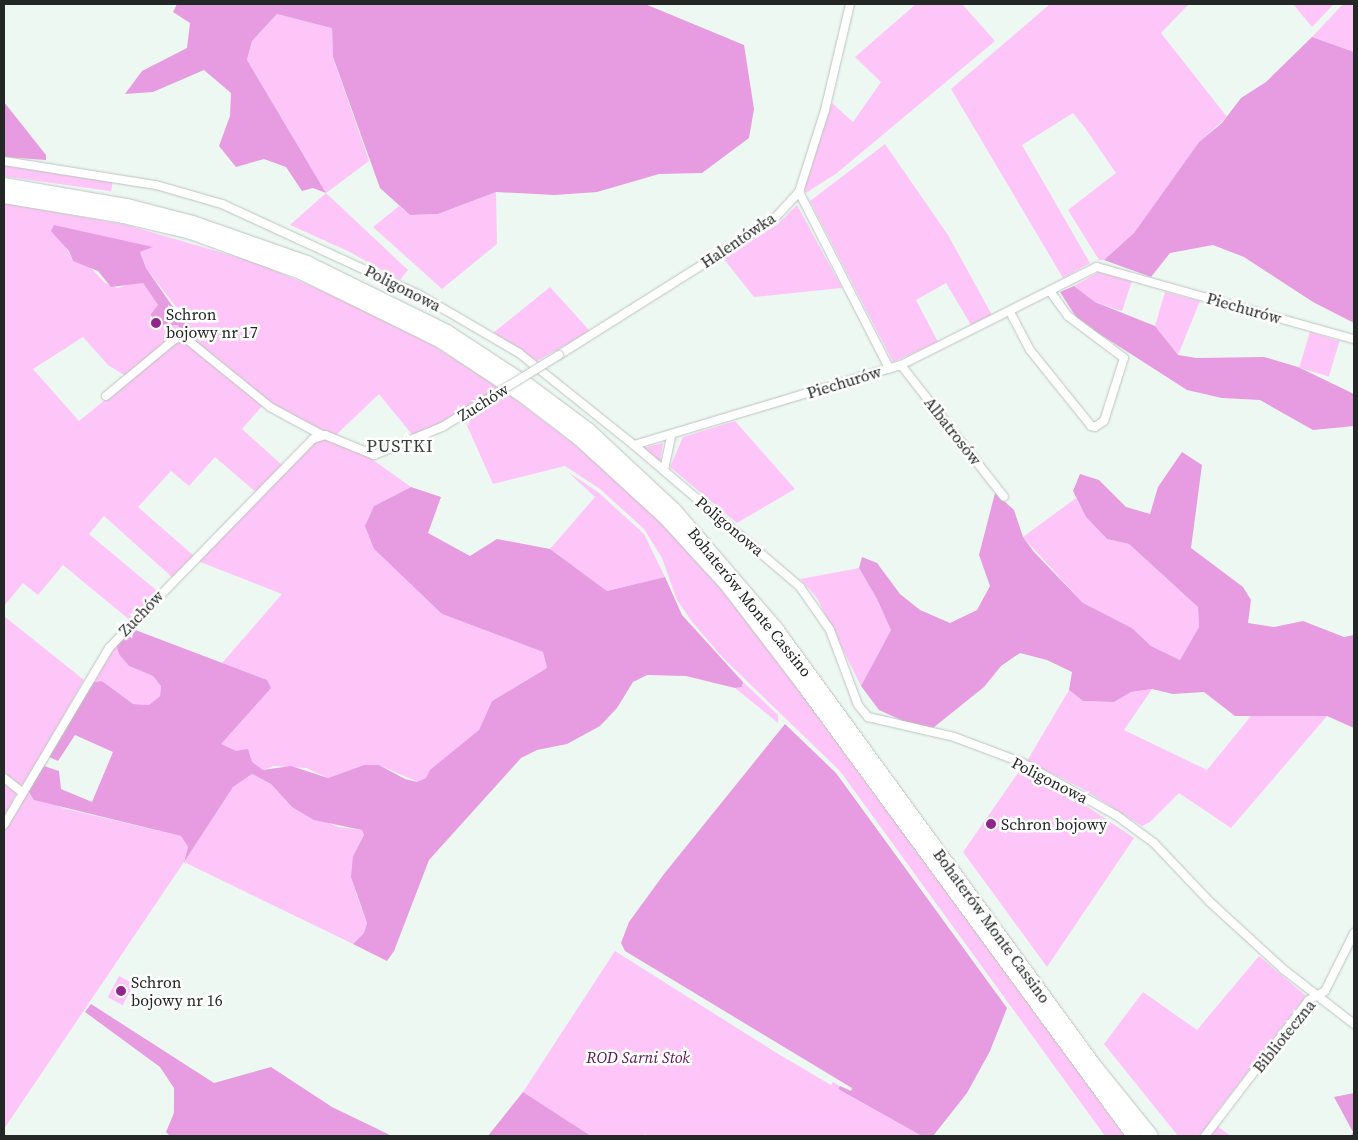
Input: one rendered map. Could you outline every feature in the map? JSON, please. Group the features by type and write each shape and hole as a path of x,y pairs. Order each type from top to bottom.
{"highway":[{"name":"Bohaterów Monte Cassino","path":"4,185 137,208 193,223 307,263 447,332 529,386 588,430 675,511 776,629 1093,1064 1151,1136"},
{"name":"Bohaterów Monte Cassino","path":"4,196 123,216 191,232 303,273 441,341 524,396 579,438 626,478 667,519 734,594 1134,1136"}],"street":[{"name":"Halentówka","path":"559,355 772,221 799,192 825,110 850,4"},
{"name":"Poligonowa","path":"4,161 156,185 222,204 279,228 418,294 475,326 557,381 800,587 830,630 858,705 868,717 954,738 1021,762 1116,815 1154,843 1210,902 1317,996 1354,1024"},
{"path":"799,192 889,368"},
{"name":"Piechurów","path":"634,445 671,436 902,365 1097,267 1354,339"},
{"path":"1010,312 1030,350 1091,426 1095,427 1104,421 1124,358 1068,316 1050,291"},
{"name":"Zuchów","path":"106,396 175,338 184,337 270,407 320,434 374,455 442,427 559,355"},
{"name":"Albatrosów","path":"902,365 1004,497"},
{"name":"Zuchów","path":"4,825 109,648 320,434"},
{"path":"664,470 671,436"},
{"path":"4,778 22,792"},
{"name":"Biblioteczna","path":"1205,1136 1309,1000 1325,991 1354,933"}],"green space":[{"path":"916,4 962,4 995,41 837,173 806,193 803,188 832,103 853,122 881,82 855,57"},
{"path":"1050,4 1189,4 1161,33 1227,117 1199,142 1134,233 1104,260 1099,260 1068,210 1116,173 1085,128 1073,113 1022,145 1090,263 1063,278 951,89"},
{"path":"1293,4 1334,4 1312,27"},
{"path":"1343,4 1354,4 1354,52 1312,37"},
{"path":"277,14 332,27 333,58 369,161 326,193 247,60 252,41"},
{"path":"885,144 948,235 992,315 971,325 946,283 916,300 938,342 893,362 810,201"},
{"path":"4,164 113,179 111,191 4,176"},
{"path":"496,192 497,244 442,289 373,227 399,206 410,215 438,214"},
{"path":"326,193 408,270 400,280 348,251 290,225"},
{"path":"4,203 127,225 257,263 362,308 432,345 498,387 454,417 414,437 379,394 335,436 279,411 183,335 127,377 108,365 83,337 33,369 79,421 181,338 263,405 242,429 283,466 257,493 215,457 189,486 171,471 138,507 194,556 173,578 104,516 89,534 156,590 154,597 131,621 63,565 38,595 23,583 4,606","holes":["54,226 152,247 140,252 146,268 183,316 178,325 154,325 150,318 158,305 143,283 134,282 118,288 105,283 89,266 73,261"]},
{"path":"797,205 842,288 754,297 723,258 777,225"},
{"path":"1099,272 1132,281 1122,311 1095,302 1074,286"},
{"path":"550,287 590,331 537,361 493,333"},
{"path":"1165,292 1200,301 1178,355 1155,326"},
{"path":"1310,332 1340,341 1329,376 1299,367"},
{"path":"508,394 587,454 659,521 716,583 768,648 1125,1136 1105,1136 840,771 724,659 693,623 677,600 662,558 644,529 600,489 565,466 493,484 465,421"},
{"path":"735,421 795,489 737,523 670,467 683,437"},
{"path":"319,437 332,440 369,457 411,487 374,506 374,549 442,614 543,652 547,668 492,701 479,730 426,778 418,782 379,765 364,765 328,778 306,768 274,766 263,770 221,744 267,680 222,663 282,594 195,560"},
{"path":"663,443 660,462 643,449 643,448"},
{"path":"568,472 598,492 644,534 665,577 607,591 550,549 595,497"},
{"path":"1076,498 1086,517 1107,539 1129,544 1198,607 1199,627 1180,660 1151,646 1132,628 1083,603 1023,537"},
{"path":"859,568 877,599 891,630 861,686 817,598 800,579"},
{"path":"4,616 84,680 24,784 20,785 4,775"},
{"path":"116,644 129,666 153,676 161,686 160,696 149,705 133,704 102,681 88,683"},
{"path":"743,682 778,715 778,723 735,688 742,687"},
{"path":"1152,689 1124,730 1207,770 1251,716 1327,716 1231,828 1179,793 1150,822 1142,826 1081,788 1027,761 1069,690 1083,701 1114,702 1131,692"},
{"path":"1020,770 1079,801 1134,838 1047,967 963,852"},
{"path":"252,774 271,784 292,807 338,827 362,830 364,835 353,856 356,894 367,923 364,933 353,944 184,862 4,1129 4,829 26,795 27,789 62,808 181,836 188,847 184,861 233,787"},
{"path":"4,780 17,792 4,818"},
{"name":"ROD Sarni Stok","path":"615,951 775,1052 831,1085 833,1082 840,1086 838,1089 922,1136 648,1136 645,1134 643,1136 591,1136 523,1092"},
{"path":"1259,956 1306,996 1210,1121 1231,1136 1178,1136 1104,1044 1143,992 1197,1030"},
{"path":"119,976 134,984 123,1005 108,997"}],"shaded area":[{"path":"177,4 645,4 744,45 754,109 749,138 702,173 659,174 597,192 554,195 496,192 438,214 410,215 380,188 333,57 332,28 277,14 252,41 247,60 326,193 313,188 302,191 286,167 264,159 236,167 219,146 230,116 231,93 204,70 153,92 125,94 142,71 187,48 190,23 173,12"},
{"path":"1312,37 1354,52 1354,323 1313,302 1244,257 1213,245 1170,253 1151,277 1104,260 1134,233 1199,142 1222,123 1241,98 1266,82"},
{"path":"4,102 46,155 46,160 4,157"},
{"path":"54,225 153,247 140,252 146,268 189,330 183,335 178,325 154,325 151,314 158,305 143,283 111,287 98,271 73,261 69,251 51,231"},
{"path":"1074,286 1095,302 1155,326 1178,355 1197,358 1264,357 1298,367 1354,394 1354,426 1313,430 1260,400 1222,398 1187,390 1078,320 1060,292"},
{"path":"1182,452 1202,465 1191,548 1243,587 1251,600 1248,623 1274,627 1303,621 1344,637 1354,635 1354,728 1327,716 1235,716 1204,692 1173,694 1152,689 1131,692 1114,702 1083,701 1069,690 1072,672 1047,660 1020,653 1001,666 984,687 933,728 910,724 879,710 861,686 891,630 877,599 859,568 862,557 877,563 900,594 920,610 950,623 977,610 990,586 979,555 995,493 1014,510 1023,537 1034,552 1083,603 1132,628 1151,646 1180,660 1199,627 1198,607 1129,544 1107,539 1086,517 1073,491 1080,474 1099,480 1126,507 1150,514 1158,487"},
{"path":"411,487 441,497 428,533 470,556 497,539 550,549 607,591 665,577 682,615 743,682 742,687 735,688 686,676 647,675 633,682 617,708 600,726 567,744 537,750 521,758 429,860 394,951 387,961 353,944 364,933 367,923 351,877 353,856 364,835 362,830 314,820 292,807 271,784 252,774 233,787 184,862 188,847 181,836 34,800 27,789 40,767 44,766 59,771 61,789 92,802 113,752 75,735 58,761 47,756 88,683 102,681 133,704 149,705 160,696 161,686 153,676 129,666 119,654 116,644 130,628 267,680 271,688 221,744 236,751 248,749 252,762 263,770 291,766 328,778 364,765 379,765 405,779 417,782 426,778 430,770 479,730 492,701 547,668 543,652 442,614 374,549 365,526 374,506"},
{"path":"785,724 836,773 1007,1008 990,1051 967,1093 933,1136 922,1136 838,1089 840,1086 851,1091 852,1088 625,951 621,943 629,922 664,874"},
{"path":"91,1004 214,1083 271,1067 332,1107 392,1136 170,1136 166,1132 174,1113 174,1088 160,1067 85,1012"},
{"path":"523,1092 591,1136 488,1136"},
{"path":"1354,1093 1354,1136 1351,1136 1353,1132 1334,1097"}],"place":[{"name":"Schron bojowy nr 17","path":"156,323"},
{"name":"Schron bojowy","path":"991,824"},
{"name":"Schron bojowy nr 16","path":"121,991"}],"district":[{"name":"PUSTKI","path":"400,446"}]}
